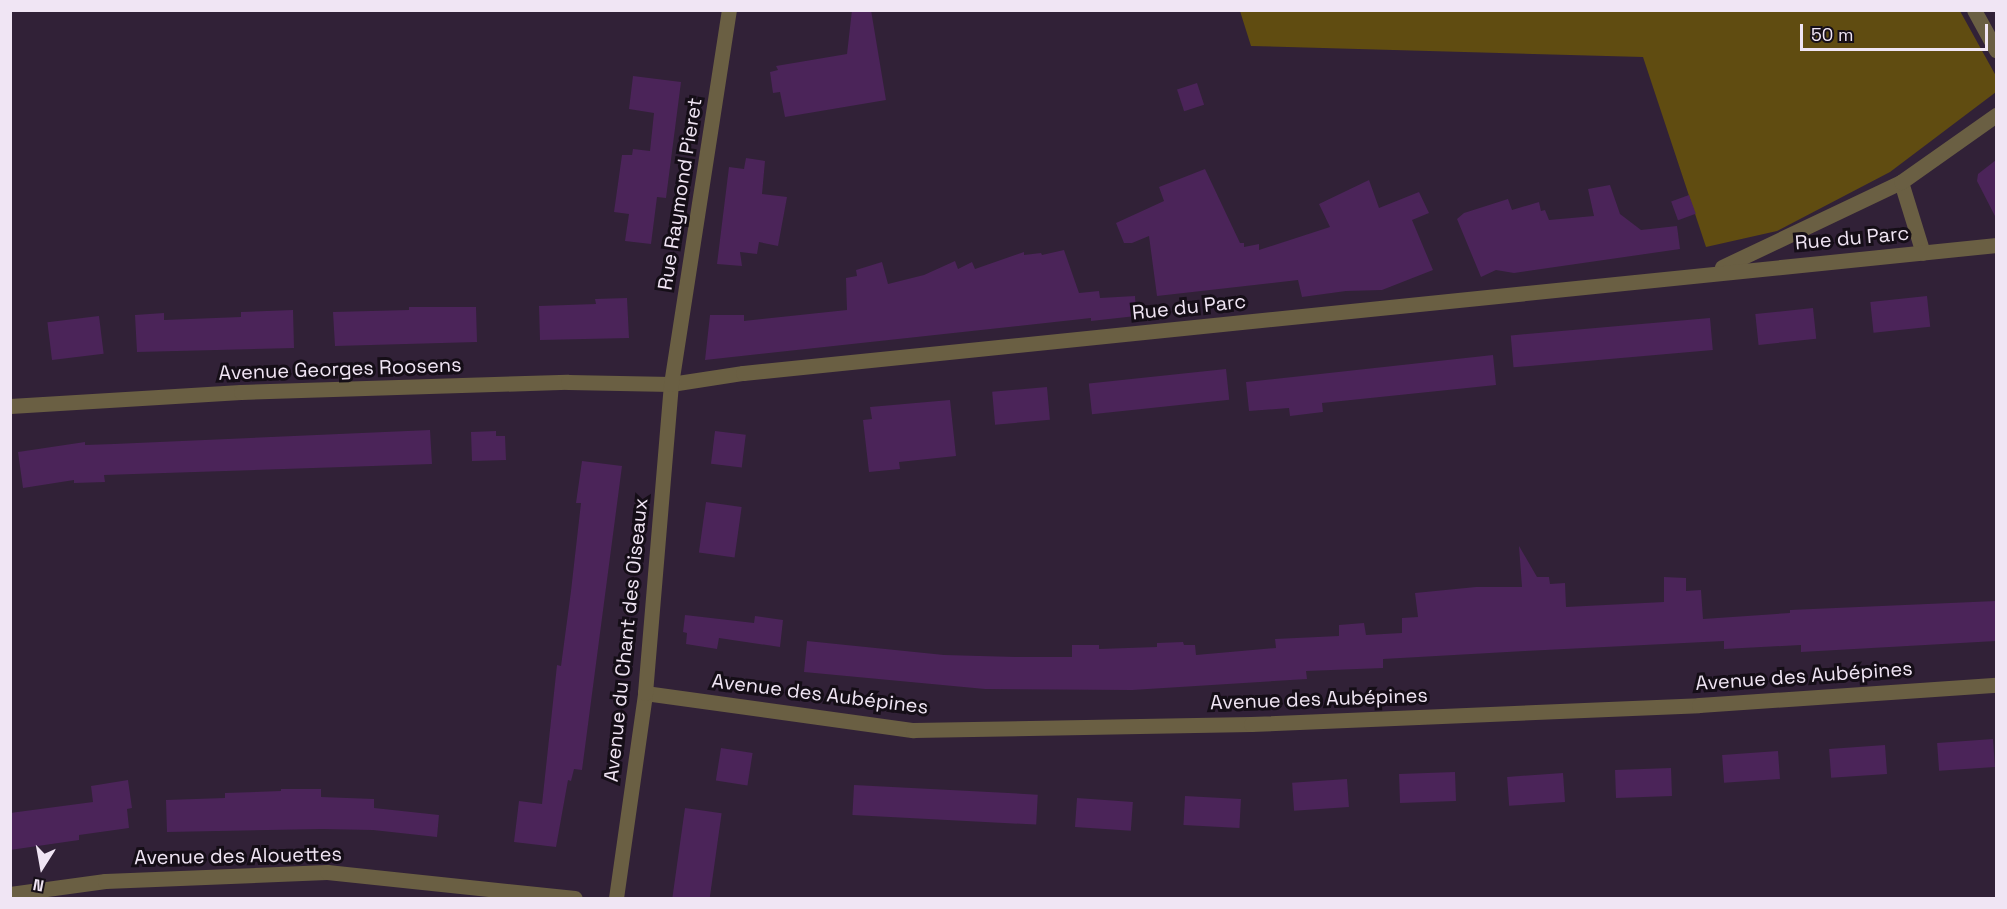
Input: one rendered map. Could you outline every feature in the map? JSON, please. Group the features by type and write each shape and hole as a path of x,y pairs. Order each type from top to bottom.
{"street":[{"name":"Rue Raymond Pieret","path":"671,384 729,10"},
{"path":"1974,10 1996,50"},
{"name":"Rue du Parc","path":"1712,272 1901,182 1996,115"},
{"name":"Rue du Parc","path":"671,384 743,373 1361,311 1712,272 1923,253 1901,182"},
{"path":"1923,253 1996,245"},
{"name":"Avenue Georges Roosens","path":"10,406 241,392 568,382 671,384"},
{"name":"Avenue du Chant des Oiseaux","path":"616,898 645,693 671,384"},
{"name":"Avenue des Aubépines","path":"645,693 914,730 1251,724 1699,705 1996,685"},
{"name":"Avenue des Alouettes","path":"10,894 105,881 327,872 575,898"}],"shaded area":[{"path":"1240,11 1960,11 1996,76 1996,92 1890,172 1777,231 1706,247 1643,57 1251,46"}],"building":[{"path":"852,10 871,10 886,100 785,117 780,92 773,93 770,72 778,70 776,66 847,54"},
{"path":"633,76 681,82 666,198 657,197 651,244 625,241 629,214 614,212 622,155 632,155 633,149 650,151 654,113 629,109"},
{"path":"1197,83 1204,105 1184,111 1177,89"},
{"path":"746,158 765,161 762,194 787,197 778,246 759,242 757,254 740,252 742,266 717,264 729,167 744,169"},
{"path":"1996,160 1996,218 1977,181 1978,174"},
{"path":"1205,169 1240,243 1244,243 1244,247 1259,244 1259,250 1330,227 1319,204 1369,180 1379,208 1419,192 1429,213 1412,220 1433,270 1382,290 1346,291 1302,297 1298,280 1157,296 1149,236 1132,243 1124,243 1116,223 1164,201 1159,187"},
{"path":"1610,185 1620,214 1641,230 1677,226 1680,249 1514,273 1496,270 1481,277 1457,219 1464,213 1508,199 1512,210 1539,202 1541,211 1545,210 1549,220 1594,216 1588,189"},
{"path":"1689,195 1696,214 1678,220 1671,201"},
{"path":"1064,250 1079,293 1099,291 1100,298 1135,296 1136,316 1091,321 1091,318 705,360 710,315 744,315 744,321 847,310 846,278 857,276 856,270 882,262 888,284 924,275 955,261 958,269 972,262 975,269 1024,252 1024,255 1041,253 1042,255"},
{"path":"1927,296 1930,327 1874,333 1870,302"},
{"path":"627,298 629,338 540,340 539,306 596,304 595,299"},
{"path":"409,307 476,307 477,342 335,346 333,312 409,310"},
{"path":"1813,308 1816,339 1759,345 1755,314"},
{"path":"293,310 294,348 137,352 135,315 164,313 164,320 241,317 241,312"},
{"path":"99,316 104,354 52,360 47,322"},
{"path":"1710,318 1713,350 1514,367 1511,335"},
{"path":"1493,355 1496,385 1322,403 1323,412 1290,416 1289,408 1249,411 1246,382"},
{"path":"1226,369 1229,400 1092,414 1089,383"},
{"path":"1047,387 1050,420 995,425 992,392"},
{"path":"950,400 956,456 899,462 900,469 869,472 863,420 872,419 870,407"},
{"path":"430,430 432,464 104,475 105,482 74,483 74,480 23,488 18,452 85,442 85,445 114,444"},
{"path":"496,431 496,436 505,436 506,460 472,461 471,432"},
{"path":"715,431 746,435 742,468 711,464"},
{"path":"582,461 622,466 582,770 574,769 571,781 568,780 556,847 514,842 519,801 542,804 557,665 561,666 571,591 581,503 576,503"},
{"path":"706,502 742,507 735,558 699,553"},
{"path":"1519,546 1537,577 1549,577 1550,584 1565,583 1566,607 1664,602 1664,577 1686,578 1686,591 1701,590 1703,619 1790,613 1790,610 1996,601 1996,641 1801,652 1801,645 1724,649 1724,641 1383,659 1383,668 1306,671 1307,679 1132,690 985,689 804,672 807,641 944,655 1072,657 1072,645 1099,645 1099,649 1157,647 1157,643 1183,642 1184,645 1195,645 1196,655 1276,648 1275,639 1339,636 1339,625 1364,623 1366,635 1402,633 1402,618 1418,617 1415,593 1476,587 1522,587"},
{"path":"685,615 754,623 755,616 783,620 780,647 719,638 717,649 686,644 687,633 683,632"},
{"path":"1993,739 1995,767 1939,771 1937,743"},
{"path":"1885,745 1887,774 1831,778 1829,749"},
{"path":"721,748 753,753 747,786 716,781"},
{"path":"1778,751 1780,779 1724,783 1722,755"},
{"path":"1671,768 1672,796 1616,798 1615,770"},
{"path":"1455,772 1456,801 1400,803 1399,774"},
{"path":"1563,773 1565,802 1509,806 1507,777"},
{"path":"1347,779 1349,807 1294,811 1292,783"},
{"path":"128,780 132,808 127,809 129,828 79,835 79,840 10,850 10,813 93,802 91,786"},
{"path":"854,785 1038,795 1036,825 852,815"},
{"path":"281,789 321,789 321,797 374,799 374,808 439,815 437,837 373,830 322,829 167,832 166,800 225,798 225,793 281,791"},
{"path":"1185,796 1241,799 1239,828 1183,825"},
{"path":"1077,798 1133,802 1131,831 1075,827"},
{"path":"685,808 722,813 710,898 672,898"}]}
